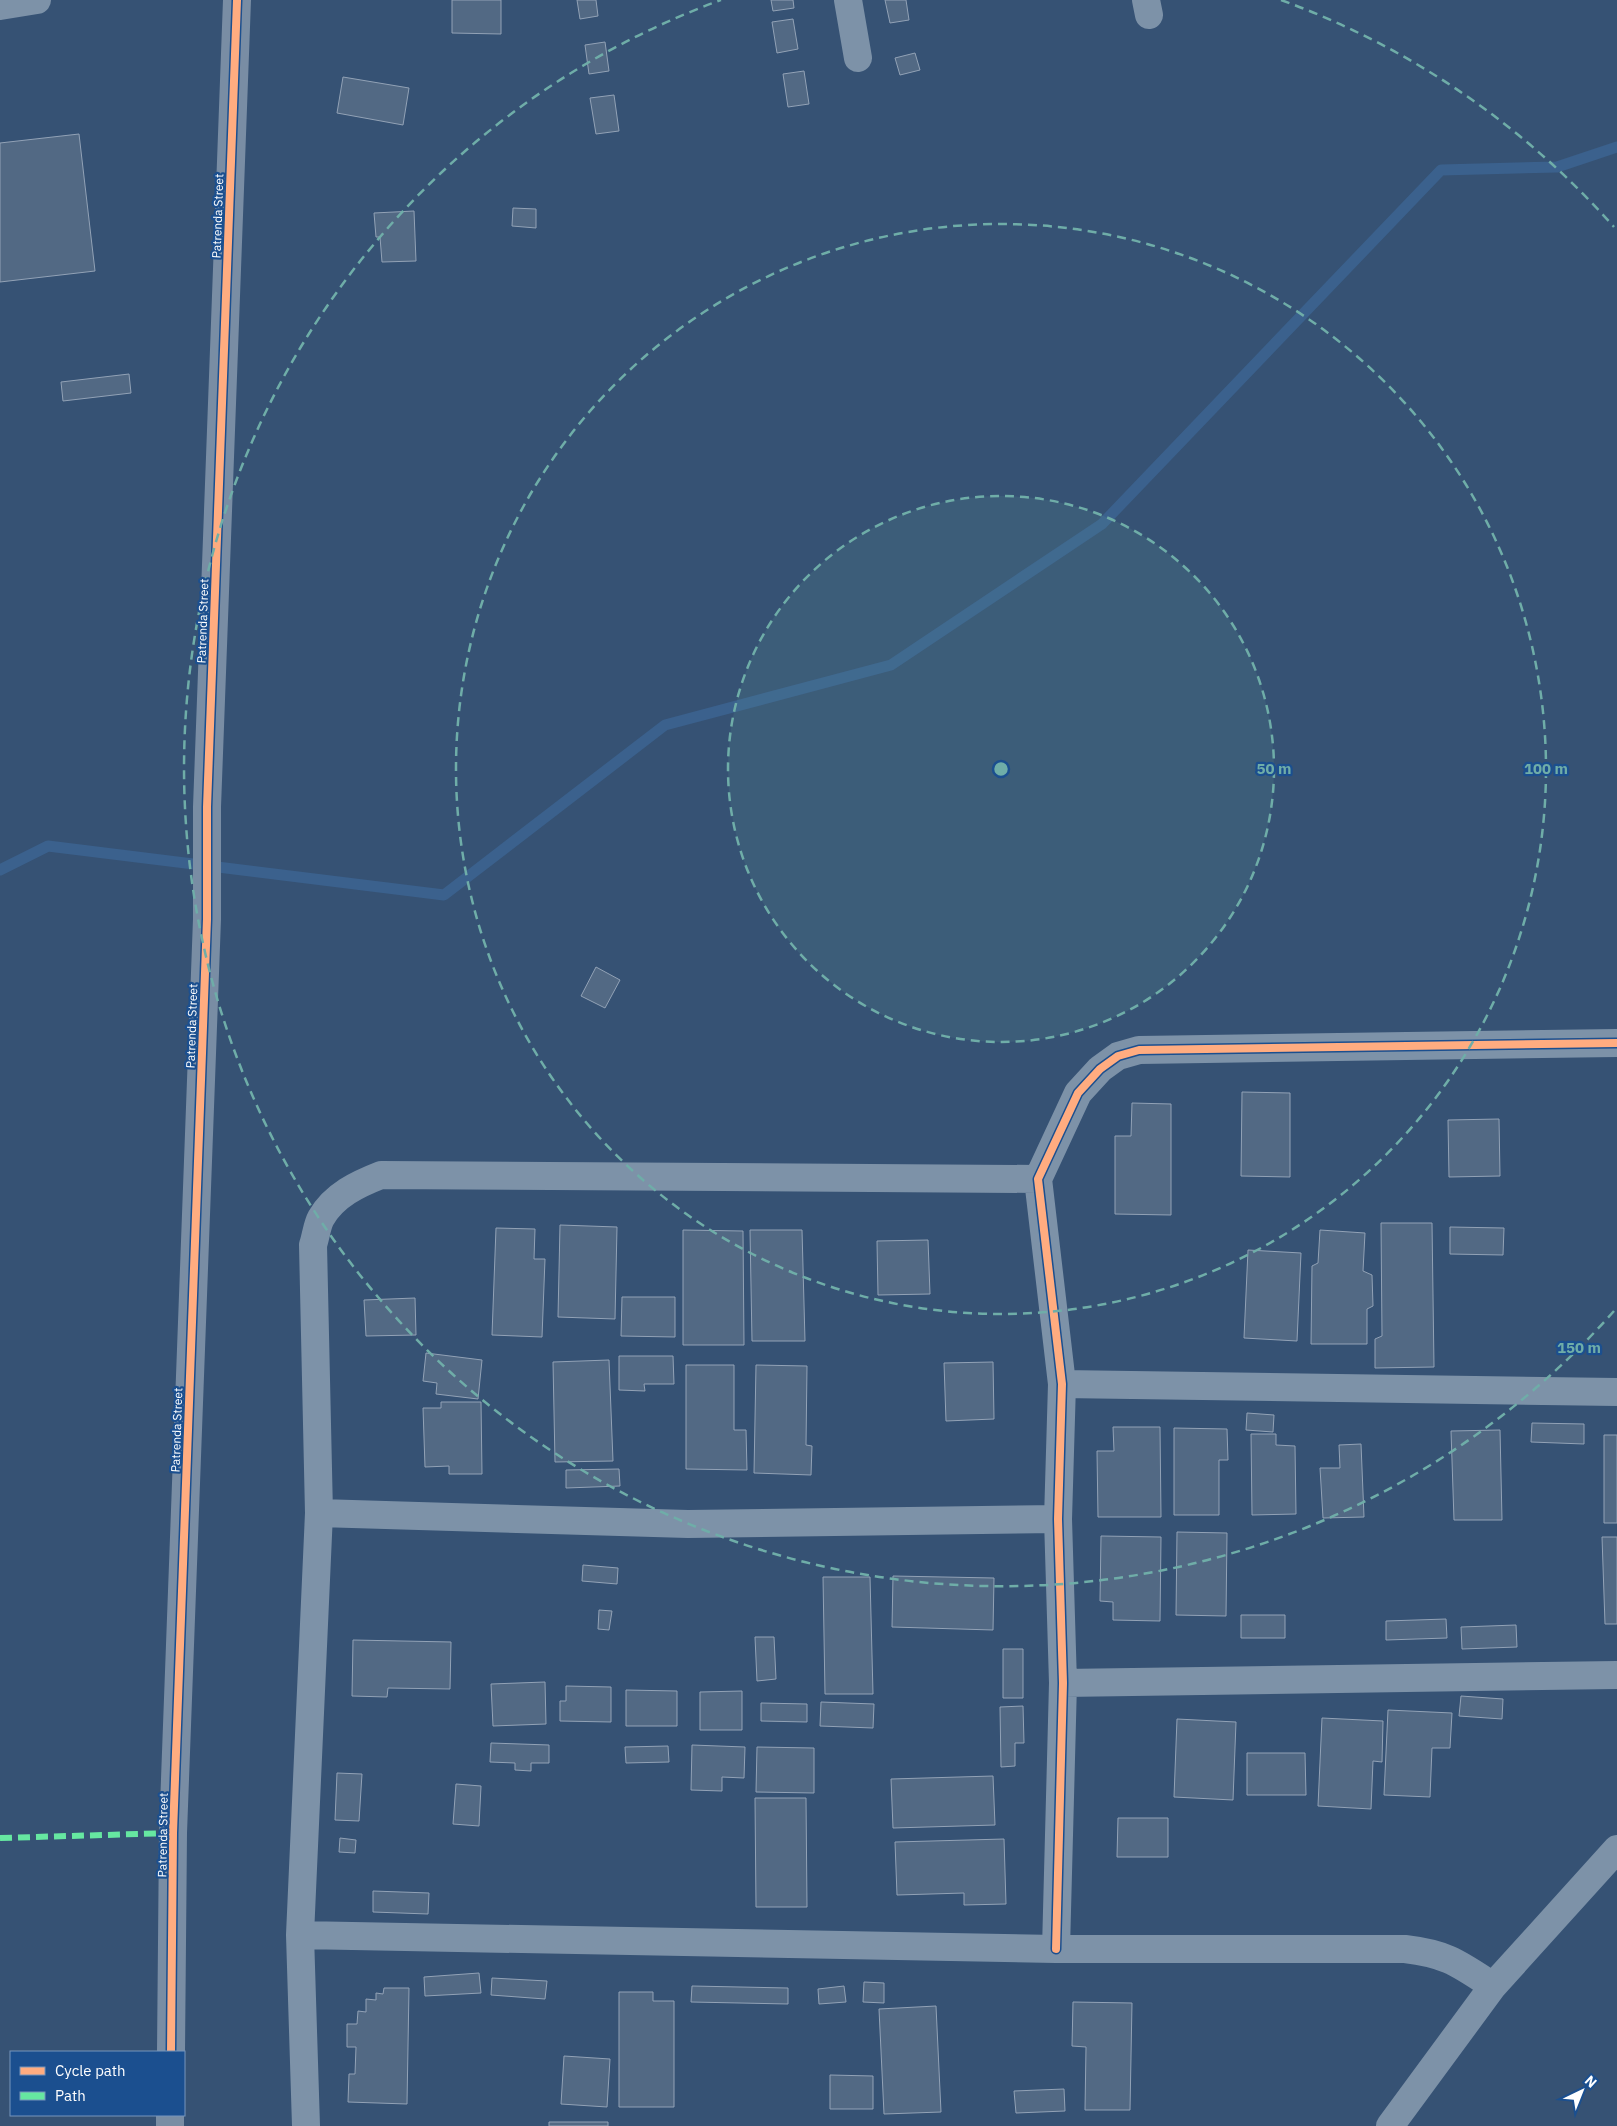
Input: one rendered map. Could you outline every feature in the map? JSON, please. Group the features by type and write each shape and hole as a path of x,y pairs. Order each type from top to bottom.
{"street":[{"path":"0,6 37,0"},
{"name":"Patrenda Street","path":"171,2051 174,1813 207,919 207,807 237,0"},
{"path":"848,0 858,58"},
{"path":"1056,1949 1063,1683 1058,1519 1062,1384 1038,1179 1078,1093 1100,1069 1118,1056 1139,1050 1617,1043"},
{"path":"306,2126 300,1935 319,1513 314,1245 321,1218 337,1199 354,1186 381,1175 1038,1179"},
{"path":"1062,1384 1617,1392"},
{"path":"319,1513 688,1524 1058,1519"},
{"path":"1063,1683 1617,1675"},
{"path":"1390,2126 1493,1986 1617,1849"},
{"path":"300,1935 1056,1949 1405,1949 1430,1952 1453,1959 1493,1986"}],"building":[{"path":"452,0 501,0 501,34 452,33"},
{"path":"577,0 596,0 598,16 580,19"},
{"path":"771,0 793,0 794,8 773,11"},
{"path":"885,0 906,0 909,20 890,23"},
{"path":"793,19 798,49 777,53 772,22"},
{"path":"605,42 609,71 589,74 585,45"},
{"path":"915,53 920,70 900,75 895,58"},
{"path":"804,71 809,104 788,107 783,74"},
{"path":"343,77 409,88 403,125 337,113"},
{"path":"614,95 619,131 596,134 590,98"},
{"path":"79,134 95,271 0,282 0,143"},
{"path":"513,208 536,209 536,228 512,226"},
{"path":"414,211 416,261 382,262 380,237 376,237 374,213"},
{"path":"129,374 131,393 63,401 61,382"},
{"path":"596,967 620,980 605,1008 581,996"},
{"path":"1242,1092 1290,1093 1290,1177 1241,1176"},
{"path":"1132,1103 1171,1104 1171,1215 1115,1214 1115,1136 1131,1136"},
{"path":"1499,1119 1500,1176 1449,1177 1448,1120"},
{"path":"1381,1223 1432,1223 1434,1367 1375,1368 1375,1339 1382,1336"},
{"path":"560,1225 617,1227 615,1319 558,1317"},
{"path":"1450,1227 1504,1228 1503,1255 1450,1254"},
{"path":"496,1228 535,1229 534,1259 545,1259 542,1337 492,1335"},
{"path":"683,1230 743,1231 744,1345 683,1345"},
{"path":"750,1230 802,1230 805,1341 752,1341"},
{"path":"1320,1230 1365,1233 1363,1271 1372,1275 1373,1306 1367,1309 1367,1344 1311,1344 1312,1266 1318,1263"},
{"path":"928,1240 930,1294 878,1295 877,1241"},
{"path":"1248,1250 1301,1253 1297,1341 1244,1338"},
{"path":"622,1297 675,1297 675,1337 621,1336"},
{"path":"415,1298 416,1335 366,1336 364,1300"},
{"path":"426,1353 482,1360 478,1399 436,1394 437,1383 423,1381"},
{"path":"619,1356 673,1356 674,1384 644,1384 645,1391 619,1390"},
{"path":"609,1360 613,1461 555,1462 553,1362"},
{"path":"993,1362 994,1419 946,1421 944,1363"},
{"path":"686,1365 734,1365 734,1430 746,1430 747,1470 686,1469"},
{"path":"756,1365 807,1366 806,1445 812,1446 811,1475 754,1473"},
{"path":"441,1402 481,1402 482,1474 449,1474 449,1466 425,1467 423,1408 441,1408"},
{"path":"1247,1413 1274,1415 1273,1432 1246,1430"},
{"path":"1532,1423 1584,1424 1584,1444 1531,1442"},
{"path":"1113,1427 1160,1427 1161,1517 1098,1517 1097,1451 1114,1451"},
{"path":"1174,1428 1227,1429 1228,1460 1219,1460 1219,1515 1174,1515"},
{"path":"1500,1430 1502,1520 1454,1520 1451,1431"},
{"path":"1251,1434 1276,1434 1276,1445 1295,1446 1296,1514 1252,1515"},
{"path":"1604,1435 1617,1435 1617,1523 1604,1523"},
{"path":"1361,1444 1364,1517 1323,1518 1320,1468 1340,1468 1339,1445"},
{"path":"619,1469 620,1486 566,1488 566,1470"},
{"path":"1177,1532 1227,1533 1226,1616 1176,1615"},
{"path":"1101,1536 1161,1537 1160,1621 1113,1620 1113,1602 1100,1601"},
{"path":"1602,1537 1617,1537 1617,1624 1605,1624"},
{"path":"583,1565 618,1568 617,1584 582,1581"},
{"path":"893,1576 994,1578 993,1630 892,1627"},
{"path":"823,1577 870,1577 873,1694 825,1694"},
{"path":"599,1610 612,1611 609,1630 598,1629"},
{"path":"1241,1615 1285,1615 1285,1638 1241,1638"},
{"path":"1446,1619 1447,1638 1386,1640 1386,1621"},
{"path":"1516,1625 1517,1647 1462,1649 1461,1627"},
{"path":"755,1637 774,1637 776,1679 757,1681"},
{"path":"353,1640 451,1642 450,1689 388,1688 387,1697 352,1696"},
{"path":"1003,1649 1023,1649 1023,1698 1003,1698"},
{"path":"545,1682 546,1724 493,1726 491,1684"},
{"path":"566,1686 611,1687 611,1722 560,1721 560,1701 566,1701"},
{"path":"626,1690 677,1691 677,1726 626,1726"},
{"path":"742,1691 742,1730 700,1730 700,1692"},
{"path":"1461,1696 1503,1699 1502,1719 1459,1716"},
{"path":"821,1702 874,1704 873,1728 820,1726"},
{"path":"761,1703 807,1704 807,1722 761,1721"},
{"path":"1023,1706 1024,1743 1015,1743 1015,1766 1001,1767 1000,1707"},
{"path":"1388,1710 1452,1713 1450,1748 1432,1748 1430,1797 1384,1795"},
{"path":"1322,1718 1383,1721 1382,1762 1373,1761 1371,1809 1318,1806"},
{"path":"1177,1719 1236,1722 1233,1800 1174,1797"},
{"path":"491,1743 549,1745 549,1763 531,1763 531,1771 515,1770 515,1763 490,1762"},
{"path":"692,1745 745,1747 744,1778 722,1777 722,1791 691,1790"},
{"path":"668,1746 669,1762 626,1763 625,1747"},
{"path":"757,1747 814,1748 814,1793 756,1792"},
{"path":"1247,1753 1305,1753 1306,1795 1247,1795"},
{"path":"337,1773 362,1774 359,1821 335,1820"},
{"path":"993,1776 995,1825 893,1828 891,1779"},
{"path":"456,1784 481,1786 479,1826 453,1824"},
{"path":"755,1798 806,1798 807,1907 756,1907"},
{"path":"1118,1818 1168,1818 1168,1857 1117,1857"},
{"path":"340,1838 356,1840 355,1853 339,1852"},
{"path":"1004,1839 1006,1904 964,1905 964,1893 897,1895 895,1842"},
{"path":"373,1891 429,1893 428,1914 373,1912"},
{"path":"479,1973 481,1993 425,1996 424,1977"},
{"path":"492,1978 547,1981 545,1999 491,1995"},
{"path":"864,1982 884,1983 884,2003 863,2002"},
{"path":"692,1986 788,1988 788,2004 691,2002"},
{"path":"844,1986 846,2002 819,2004 818,1989"},
{"path":"384,1988 409,1988 407,2104 348,2102 349,2074 355,2074 356,2047 347,2047 347,2024 357,2024 358,2011 366,2012 366,1999 376,2000 376,1993 383,1994"},
{"path":"619,1992 653,1992 653,2001 674,2001 674,2107 619,2107"},
{"path":"1073,2002 1132,2003 1130,2110 1085,2110 1086,2047 1072,2046"},
{"path":"936,2006 941,2112 884,2114 879,2009"},
{"path":"564,2056 610,2059 607,2107 561,2104"},
{"path":"830,2075 873,2076 873,2109 830,2109"},
{"path":"1064,2089 1065,2111 1016,2113 1014,2091"},
{"path":"549,2122 608,2122 608,2126 549,2126"}],"waterway":[{"path":"0,870 48,846 444,895 665,725 891,665 1102,524 1441,170 1557,167 1617,147"}],"marked path":[{"path":"0,1838 173,1833"}],"cycle path":[{"path":"171,2051 173,1833 207,919 207,807 237,0"},
{"path":"1056,1949 1063,1683 1058,1519 1062,1384 1038,1179 1078,1093 1100,1069 1118,1056 1139,1050 1617,1043"}]}
